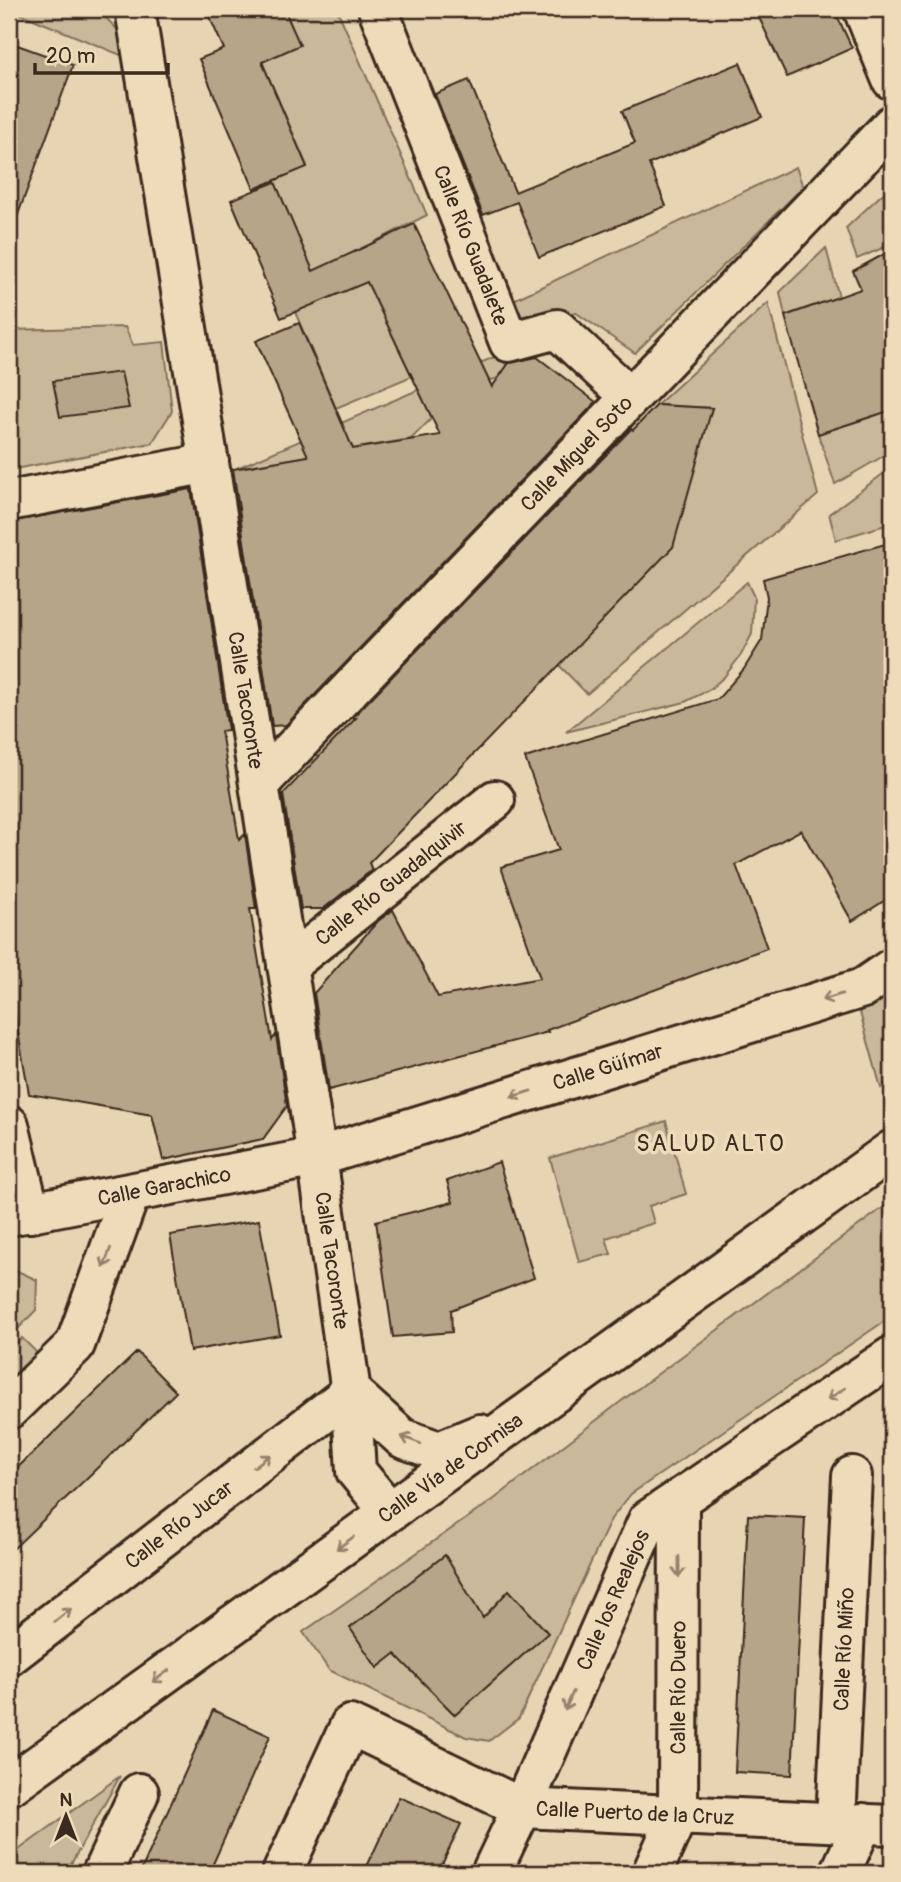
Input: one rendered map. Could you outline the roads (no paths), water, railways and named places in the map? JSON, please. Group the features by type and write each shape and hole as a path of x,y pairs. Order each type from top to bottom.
{"street":[{"name":"Calle Tacoronte","path":"135,9 260,783 317,1157 352,1392 356,1471 389,1511"},
{"name":"Calle Río Guadalete","path":"378,9 509,342 557,329 630,397"},
{"path":"863,9 892,80"},
{"name":"Calle Miguel Soto","path":"260,783 892,125"},
{"path":"9,501 209,463"},
{"name":"Calle Río Guadalquivir","path":"287,966 495,800"},
{"name":"Calle Güímar","path":"317,1157 863,988 892,968"},
{"path":"9,1125 19,1214"},
{"name":"Calle Vía de Cornisa","path":"9,1786 892,1150"},
{"name":"Calle Garachico","path":"19,1214 317,1157"},
{"path":"9,1409 75,1345 130,1194"},
{"name":"Calle los Realejos","path":"491,1873 648,1520 892,1356"},
{"path":"352,1392 401,1437 439,1451 520,1417"},
{"name":"Calle Río Jucar","path":"9,1656 352,1392"},
{"name":"Calle Río Miño","path":"852,1476 864,1823"},
{"name":"Calle Río Duero","path":"652,1873 678,1815 679,1499"},
{"name":"Calle Puerto de la Cruz","path":"282,1873 350,1725 522,1808 864,1823"},
{"path":"102,1873 139,1793"},
{"path":"840,1873 864,1823"}],"district":[{"name":"SALUD ALTO","path":"711,1143"}]}
